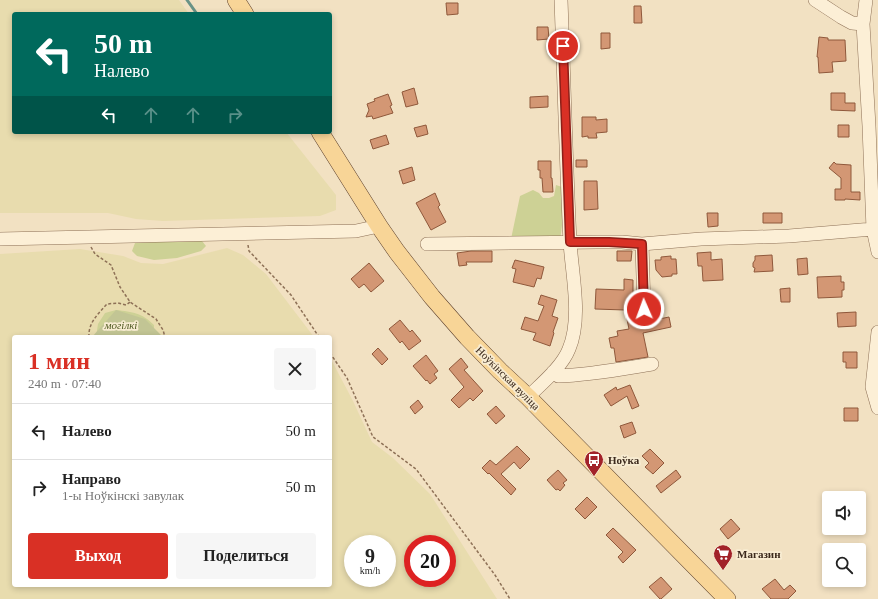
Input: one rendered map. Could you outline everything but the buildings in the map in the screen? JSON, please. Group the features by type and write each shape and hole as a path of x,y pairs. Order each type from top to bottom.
{"main road":[{"path":"236,0 244,12"},
{"name":"Ноўкінская вуліца","path":"321,134 379,226 432,297 467,337 727,599"}],"street":[{"path":"528,397 563,361 569,350 575,324 570,242 561,0"},
{"path":"814,0 852,23 863,24"},
{"path":"866,0 863,24 873,229 878,252"},
{"path":"0,239 356,231 379,226"},
{"path":"427,244 570,242 642,244 701,239 789,236 873,229"},
{"path":"642,244 644,309"},
{"path":"878,332 872,388 878,408"},
{"path":"553,372 558,376 574,376 652,364"}],"path":[{"path":"245,233 249,251 291,295 318,335"},
{"path":"84,237 95,254 111,265 120,287 130,302 156,319 164,335"},
{"path":"89,335 94,318 107,304 118,303 126,305 130,302"},
{"path":"332,356 347,378 373,437 416,469 495,575 510,599"}],"green space":[{"path":"0,0 179,0 188,12 12,12 12,134 288,134 336,195 336,210 320,216 163,221 136,219 108,213 0,213"},
{"path":"556,185 562,187 562,225 560,241 511,239 520,196 533,190 539,193 543,198 549,198 554,196"},
{"path":"202,241 206,246 201,251 177,258 154,260 137,256 132,251 135,243 142,242"},
{"path":"227,248 243,255 266,274 312,335 12,335 12,587 332,587 332,362 353,401 372,442 393,458 430,494 497,599 0,599 0,254 80,249 123,256 141,263 163,264"},
{"name":"могілкі","path":"116,310 132,312 141,316 154,325 154,335 96,335 98,324 105,313"},
{"name":"могілкі","path":"116,310 145,319 161,335 94,335"}],"waterway":[{"path":"187,0 196,12"}],"place":[{"name":"Ноўка","path":"594,477"},
{"name":"Магазин","path":"723,571"}],"route":[{"path":"563,46 570,242 622,242 642,244 644,309"}]}
